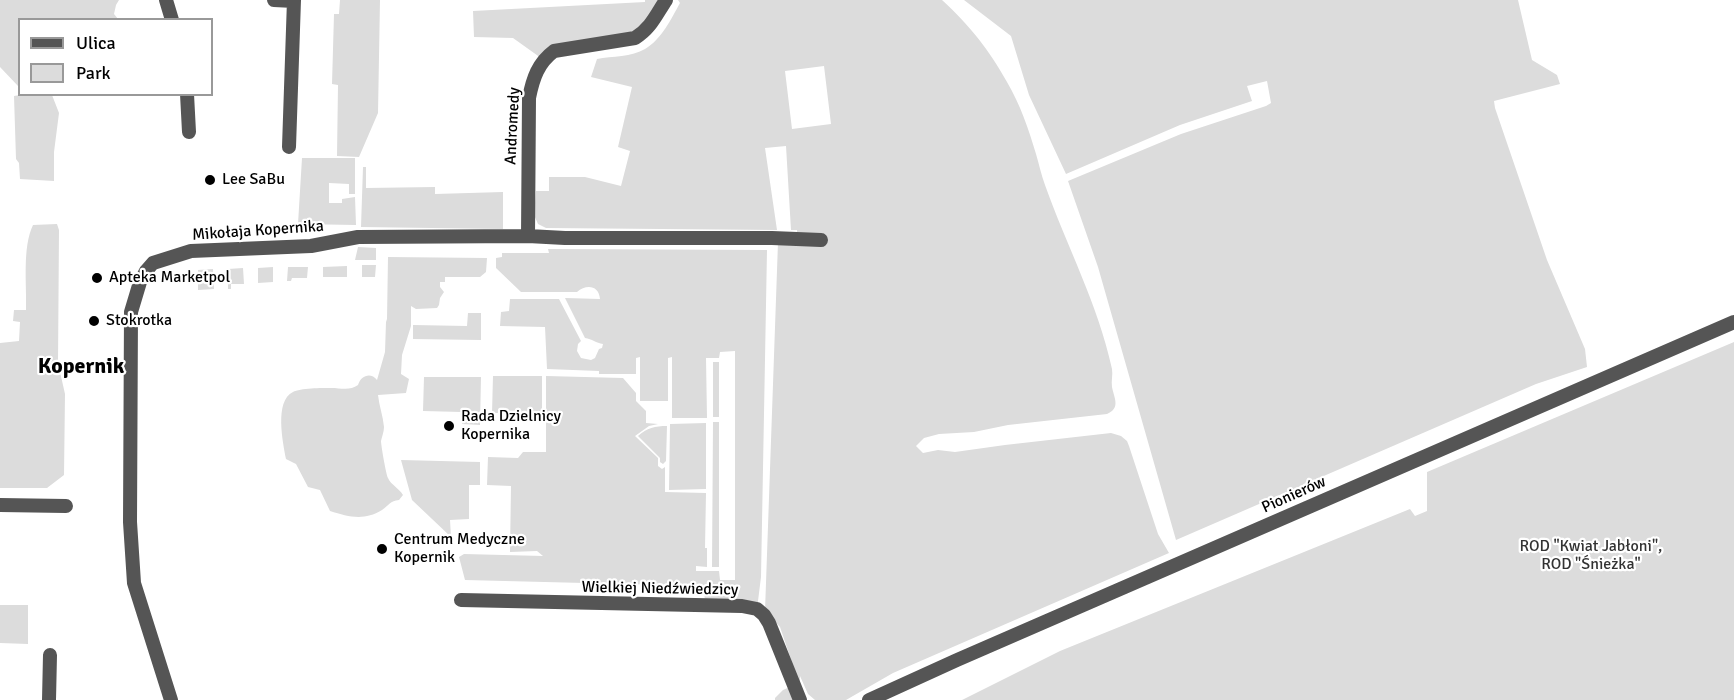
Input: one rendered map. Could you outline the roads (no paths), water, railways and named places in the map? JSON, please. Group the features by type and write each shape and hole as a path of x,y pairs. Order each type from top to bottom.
{"street":[{"path":"166,0 171,18"},
{"path":"274,0 294,1 289,147"},
{"name":"Andromedy","path":"528,236 529,98 532,81 538,67 545,57 554,51 635,38 651,25 666,0"},
{"path":"187,96 189,132"},
{"name":"Mikołaja Kopernika","path":"171,700 134,583 130,522 131,312 135,295 146,271 153,263 191,251 311,246 358,237 528,236 821,240"},
{"name":"Pionierów","path":"869,700 1734,322"},
{"path":"0,506 66,506"},
{"name":"Wielkiej Niedźwiedzicy","path":"461,600 588,604 705,604 752,607 761,612 769,623 800,700"},
{"path":"49,700 50,655"}],"place":[{"name":"Lee SaBu","path":"210,180"},
{"name":"Apteka Marketpol","path":"97,278"},
{"name":"Stokrotka","path":"94,321"},
{"name":"Rada Dzielnicy Kopernika","path":"449,426"},
{"name":"Centrum Medyczne Kopernik","path":"382,549"}],"district":[{"name":"Kopernik","path":"81,367"}],"park label":[{"name":"ROD \"Kwiat Jabłoni\", ROD \"Śnieżka\"","path":"1591,556"}]}
